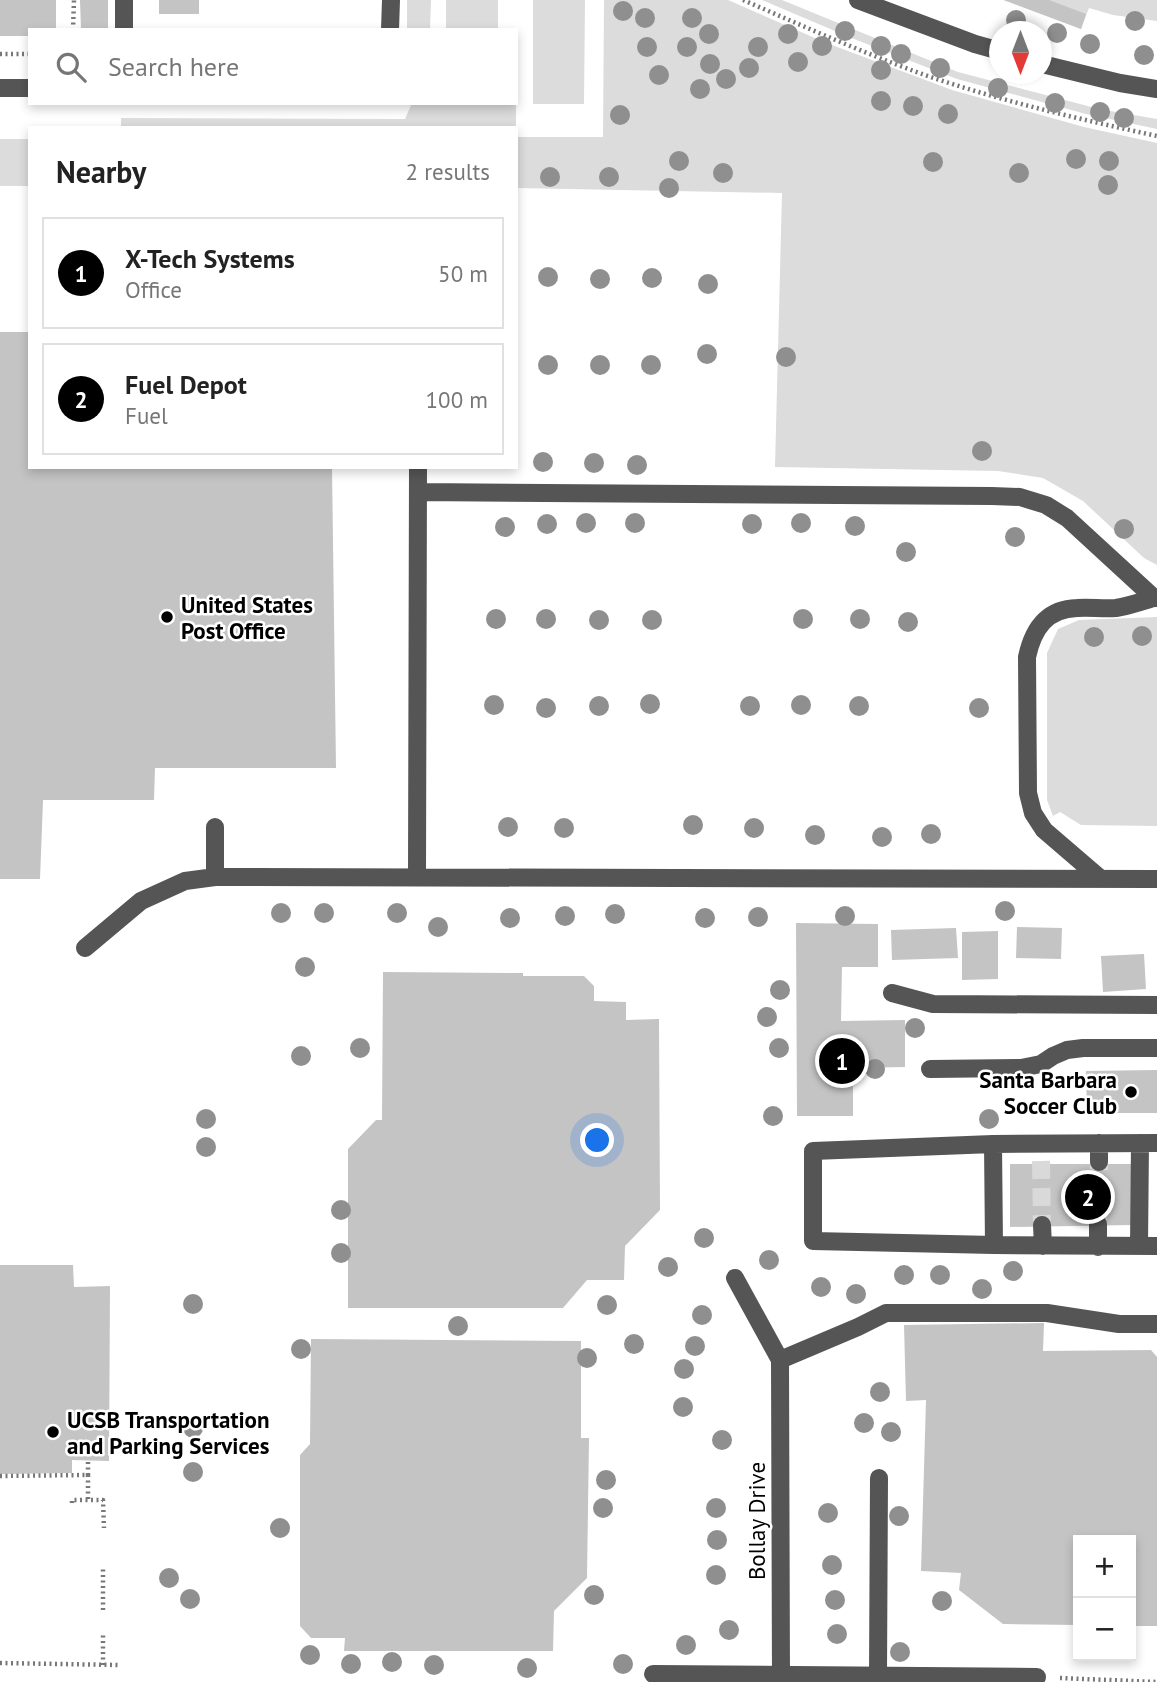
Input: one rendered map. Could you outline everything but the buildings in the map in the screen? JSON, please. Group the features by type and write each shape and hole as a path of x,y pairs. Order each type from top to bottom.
{"street":[{"path":"124,0 124,28"},
{"path":"390,28 391,0"},
{"path":"858,0 989,48"},
{"path":"1052,67 1157,89"},
{"path":"0,88 28,88"},
{"path":"417,877 418,469"},
{"path":"418,492 1020,497 1046,505 1067,518 1155,598"},
{"path":"1101,878 1044,830 1033,813 1028,793 1027,657 1031,639 1041,624 1058,612 1074,608 1117,608 1155,598"},
{"path":"215,827 215,877"},
{"path":"85,948 141,901 185,881 215,877 1157,879"},
{"path":"892,993 933,1004 1157,1005"},
{"path":"930,1069 1021,1068 1041,1064 1053,1056 1075,1049 1157,1048"},
{"path":"1099,1143 1099,1162"},
{"path":"1099,1143 1149,1143 1148,1246 813,1241 813,1151 993,1144 1041,1152 1099,1143"},
{"path":"993,1144 994,1245"},
{"path":"1098,1224 1098,1247"},
{"path":"1042,1225 1043,1246"},
{"path":"735,1278 780,1360 886,1313 1047,1313 1119,1324 1157,1324"},
{"name":"Bollay Drive","path":"780,1360 781,1679"},
{"path":"877,1676 879,1478"},
{"path":"653,1674 781,1679 877,1676 1037,1677"}],"path":[{"path":"74,0 74,28"},
{"path":"743,0 924,74 1001,98 1157,136"},
{"path":"0,54 28,54"},
{"path":"89,1462 89,1500"},
{"path":"0,1476 89,1475"},
{"path":"72,1503 72,1500 103,1500 104,1528"},
{"path":"103,1569 103,1610"},
{"path":"103,1632 103,1665"},
{"path":"0,1664 119,1665"},
{"path":"1037,1677 1157,1682"}],"shaded area":[{"path":"407,0 431,0 430,28 407,28"},
{"path":"446,0 498,0 498,28 446,28"},
{"path":"533,0 585,0 584,104 533,104"},
{"path":"604,0 728,0 824,42 952,90 1084,127 1157,143 1157,565 1144,558 1083,501 1043,478 998,471 775,467 782,193 518,188 518,137 603,137"},
{"path":"762,0 782,0 958,72 989,80 989,84 1004,84 1099,109 1157,119 1157,129 1086,114 957,79"},
{"path":"1003,0 1157,0 1157,21 1113,15 1089,8 1081,29"},
{"path":"411,105 516,105 516,126 121,126 121,118 405,119"},
{"path":"0,139 28,139 28,186 0,186"},
{"path":"1157,617 1157,826 1081,825 1060,812 1053,816 1047,800 1047,653 1058,629 1079,620"}],"tunnel":[{"path":"1041,1161 1042,1225"},
{"path":"1098,1224 1099,1162"}],"place":[{"name":"United States Post Office","path":"167,617"},
{"name":"X-Tech Systems","path":"842,1061"},
{"name":"Santa Barbara Soccer Club","path":"1131,1092"},
{"name":"Fuel Depot","path":"1088,1197"},
{"name":"UCSB Transportation and Parking Services","path":"53,1432"}]}
